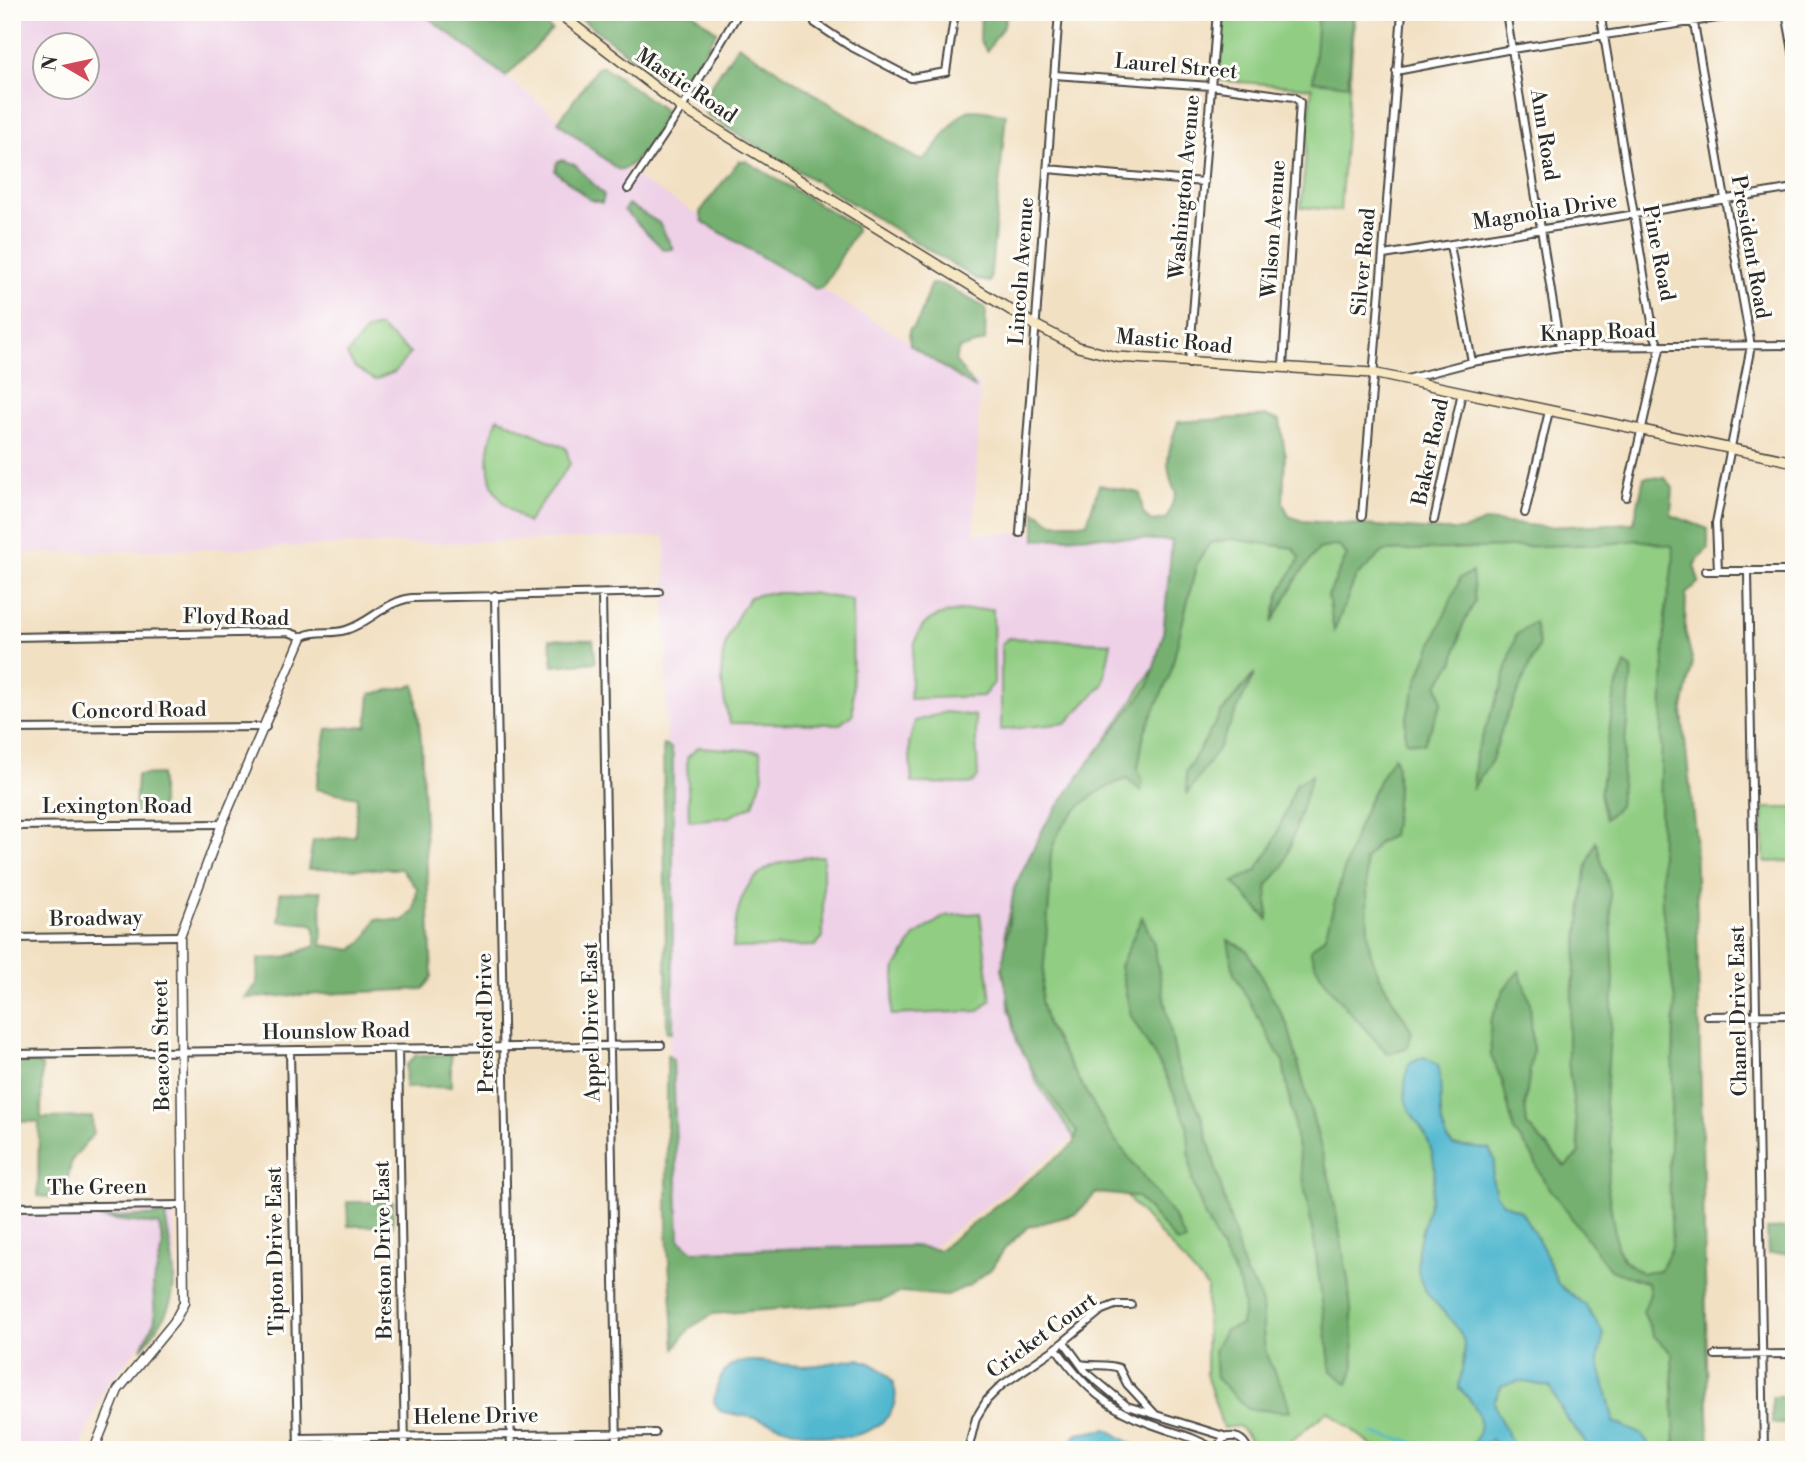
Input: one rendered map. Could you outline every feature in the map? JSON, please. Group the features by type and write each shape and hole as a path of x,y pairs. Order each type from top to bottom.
{"main road":[{"name":"Mastic Road","path":"557,12 682,108 1035,325 1096,352 1135,360 1283,366 1372,373 1794,462"}],"street":[{"path":"628,189 682,108 739,12"},
{"path":"813,12 815,23 911,78 946,72 955,12"},
{"name":"Lincoln Avenue","path":"1020,533 1059,12"},
{"name":"Washington Avenue","path":"1189,364 1217,12"},
{"name":"Silver Road","path":"1362,516 1402,12"},
{"name":"Ann Road","path":"1506,12 1560,347"},
{"name":"Pine Road","path":"1600,12 1632,215 1646,279 1654,334 1660,349 1626,497"},
{"name":"President Road","path":"1692,12 1751,346 1716,523 1718,571"},
{"path":"1396,71 1512,49 1757,12"},
{"path":"1786,12 1794,57"},
{"name":"Laurel Street","path":"1054,75 1211,86 1294,97"},
{"name":"Wilson Avenue","path":"1283,366 1300,102 1294,97"},
{"path":"1047,169 1204,183"},
{"name":"Magnolia Drive","path":"1384,255 1794,188"},
{"path":"1450,245 1472,362"},
{"name":"Knapp Road","path":"1406,379 1472,362 1560,347 1660,349 1794,345"},
{"name":"Baker Road","path":"1434,520 1462,392"},
{"path":"1525,513 1549,411"},
{"path":"1705,571 1794,571"},
{"name":"Chanel Drive East","path":"1748,572 1764,1450"},
{"name":"Floyd Road","path":"12,637 288,632 302,637 311,632 347,630 399,600 659,592"},
{"name":"Appel Drive East","path":"602,594 617,1450"},
{"name":"Presford Drive","path":"495,595 511,1450"},
{"name":"Beacon Street","path":"94,1450 118,1391 174,1322 184,1303 179,1052 180,936 222,824 266,727 302,637"},
{"name":"Concord Road","path":"12,729 266,727"},
{"name":"Lexington Road","path":"12,826 222,824"},
{"name":"Broadway","path":"12,938 180,936"},
{"path":"1707,1016 1794,1015"},
{"name":"Hounslow Road","path":"12,1054 661,1045"},
{"name":"Breston Drive East","path":"398,1049 405,1450"},
{"name":"Tipton Drive East","path":"290,1051 298,1450"},
{"name":"The Green","path":"12,1207 181,1205"},
{"name":"Cricket Court","path":"968,1450 976,1418 987,1400 1002,1385 1064,1342 1102,1310 1115,1305 1131,1305"},
{"path":"1064,1342 1092,1377 1127,1406 1238,1438 1248,1450"},
{"path":"1056,1348 1085,1385 1128,1416 1195,1437 1215,1450 1220,1441 1227,1437"},
{"path":"1715,1356 1794,1354"},
{"path":"1080,1364 1095,1367 1107,1364 1119,1368 1127,1384 1157,1415"},
{"path":"1085,1385 1092,1377 1095,1367"},
{"name":"Helene Drive","path":"298,1438 655,1433"}],"shaded area":[{"path":"12,12 423,12 632,175 980,385 974,533 1192,534 1160,659 1103,750 1035,1080 1074,1137 922,1256 671,1255 665,537 12,554"},
{"path":"173,1212 176,1279 163,1319 104,1388 80,1450 12,1450 12,1215"}],"green space":[{"path":"421,12 529,12 552,30 506,77"},
{"path":"572,12 692,12 717,32 689,71 674,81 665,82"},
{"path":"981,12 1007,12 1004,25 987,51 980,41"},
{"path":"1224,12 1355,12 1340,211 1301,207 1312,88 1218,80"},
{"path":"1318,12 1353,12 1348,85 1313,81"},
{"path":"738,45 917,159 924,159 965,112 975,110 1006,114 990,282 978,280 708,116 703,109 702,100"},
{"path":"603,66 664,110 659,127 649,144 637,159 623,170 617,169 558,122 597,68"},
{"path":"562,160 575,165 604,195 602,203 589,199 555,171 557,162"},
{"path":"739,161 746,161 855,226 856,231 823,287 816,289 703,222 700,212"},
{"path":"628,204 659,223 673,249 664,250 624,210"},
{"path":"931,284 944,285 986,308 985,341 959,349 955,360 976,389 910,345 909,330 921,315"},
{"path":"379,327 410,353 395,372 375,380 355,368 347,355 367,330"},
{"path":"1267,416 1280,421 1285,453 1283,503 1289,516 1302,521 1437,530 1464,530 1485,521 1547,527 1634,523 1644,477 1665,478 1673,488 1671,515 1708,529 1708,548 1694,565 1699,582 1686,594 1685,630 1693,663 1682,713 1695,833 1709,1450 1675,1450 1672,1354 1654,1336 1643,1312 1650,1294 1648,1283 1610,1270 1543,1179 1531,1153 1514,1131 1502,1080 1491,1056 1490,1022 1504,989 1519,971 1530,1002 1533,1050 1525,1105 1527,1125 1565,1166 1580,1153 1568,1062 1568,1031 1586,869 1596,841 1610,891 1614,980 1605,1104 1612,1150 1607,1184 1617,1247 1623,1259 1642,1273 1660,1271 1672,1247 1669,1171 1675,1002 1662,906 1660,808 1665,616 1674,555 1672,546 1638,540 1607,544 1384,551 1356,577 1334,631 1328,596 1347,555 1338,545 1319,549 1299,575 1272,623 1280,592 1300,558 1293,548 1232,539 1210,543 1197,563 1170,675 1144,733 1138,769 1143,781 1141,791 1127,779 1096,794 1071,816 1054,844 1041,1001 1048,1027 1110,1133 1173,1215 1186,1241 1177,1243 1138,1197 1096,1193 1076,1214 1028,1227 1006,1247 991,1269 970,1285 945,1296 902,1292 881,1301 713,1314 690,1328 675,1348 667,1233 667,1055 673,1059 679,1239 693,1251 913,1246 939,1250 1074,1144 1077,1132 1038,1079 1017,1042 1002,968 1014,888 1045,825 1149,685 1163,635 1172,541 1092,536 1035,540 1035,511 1053,523 1087,523 1099,485 1140,493 1143,513 1151,522 1167,518 1176,493 1169,475 1168,458 1178,422"},
{"path":"498,418 566,448 570,464 527,523 502,501 490,478 489,447"},
{"path":"1679,533 1696,1450 1378,1450 1328,1411 1280,1450 1259,1450 1239,1426 1223,1428 1206,1374 1207,1287 1074,1137 1035,1080 1009,1009 1005,926 1034,848 1160,659 1192,534"},
{"path":"1472,572 1475,601 1462,627 1454,661 1438,685 1442,702 1424,744 1406,741 1405,726 1409,707 1425,661 1460,578"},
{"path":"767,593 810,593 852,600 853,714 840,724 730,723 722,688 726,642 750,597"},
{"path":"993,609 994,683 983,696 910,699 913,653 916,638 923,626 932,618 947,613"},
{"path":"1534,622 1539,645 1503,725 1492,760 1473,788 1476,753 1502,685 1516,635"},
{"path":"1008,638 1111,643 1103,685 1066,723 1001,730 1001,645"},
{"path":"550,639 593,640 596,662 553,666"},
{"path":"1625,664 1632,669 1619,806 1605,819 1600,794 1615,691"},
{"path":"1255,673 1218,749 1187,794 1186,772 1221,713"},
{"path":"415,685 421,741 432,977 423,989 245,998 257,984 258,959 283,958 315,946 315,929 312,924 279,921 280,893 321,891 322,945 353,950 366,938 376,919 403,921 414,911 417,888 401,869 308,869 313,841 355,836 357,797 316,789 327,729 367,726 370,694"},
{"path":"946,712 975,716 978,777 971,784 912,783 909,743 915,721"},
{"path":"663,745 671,748 673,756 673,1032 667,1032"},
{"path":"698,747 760,751 763,776 753,805 729,817 689,821 687,758"},
{"path":"1394,756 1397,783 1392,836 1379,842 1365,860 1371,953 1386,988 1412,1031 1408,1047 1388,1054 1322,977 1310,950 1325,936 1361,820 1381,776"},
{"path":"161,774 161,813 135,816 137,775"},
{"path":"1312,775 1284,866 1267,886 1268,920 1233,882 1256,871 1273,844 1296,784"},
{"path":"1763,808 1794,808 1794,861 1764,862"},
{"path":"823,856 823,937 815,946 733,948 739,906 754,878 781,862"},
{"path":"980,913 991,1000 979,1011 891,1015 896,967 915,936 945,916"},
{"path":"1142,917 1153,941 1177,1064 1201,1114 1245,1274 1254,1285 1262,1306 1265,1349 1284,1390 1290,1412 1248,1409 1216,1378 1214,1350 1225,1330 1241,1325 1244,1305 1238,1281 1205,1217 1192,1180 1187,1124 1165,1074 1131,1016 1120,966"},
{"path":"1228,940 1247,950 1288,1026 1331,1185 1348,1279 1353,1330 1354,1369 1348,1384 1331,1371 1315,1247 1283,1062 1234,974"},
{"path":"416,1055 451,1055 451,1087 405,1088 406,1066"},
{"path":"12,1062 34,1062 42,1066 41,1118 92,1117 93,1134 72,1160 63,1198 38,1196 39,1122 12,1121"},
{"path":"347,1202 393,1202 393,1226 348,1226"},
{"path":"165,1215 174,1286 165,1315 141,1349 155,1320 153,1285 163,1245 159,1225 98,1218"},
{"path":"1794,1228 1794,1253 1768,1254 1767,1229"},
{"path":"1772,1397 1794,1397 1794,1423 1772,1423"}],"water":[{"path":"1424,1057 1438,1065 1441,1118 1447,1138 1453,1146 1489,1149 1495,1161 1492,1178 1496,1195 1503,1203 1521,1211 1543,1248 1558,1284 1586,1306 1604,1334 1598,1358 1614,1422 1641,1434 1653,1450 1592,1450 1566,1418 1550,1387 1520,1381 1502,1385 1494,1401 1513,1449 1500,1449 1491,1439 1477,1450 1470,1450 1476,1440 1480,1423 1472,1402 1459,1388 1464,1355 1462,1337 1424,1288 1417,1264 1435,1172 1429,1142 1408,1106 1405,1082 1409,1064"},
{"path":"859,1359 878,1367 890,1378 895,1391 894,1403 888,1415 878,1426 862,1433 843,1437 810,1434 720,1411 714,1402 718,1383 725,1371 735,1364 760,1361 811,1366"},
{"path":"1107,1429 1142,1450 1064,1450 1077,1434"}],"waterway":[{"path":"1372,1434 1406,1440 1433,1450"}]}
